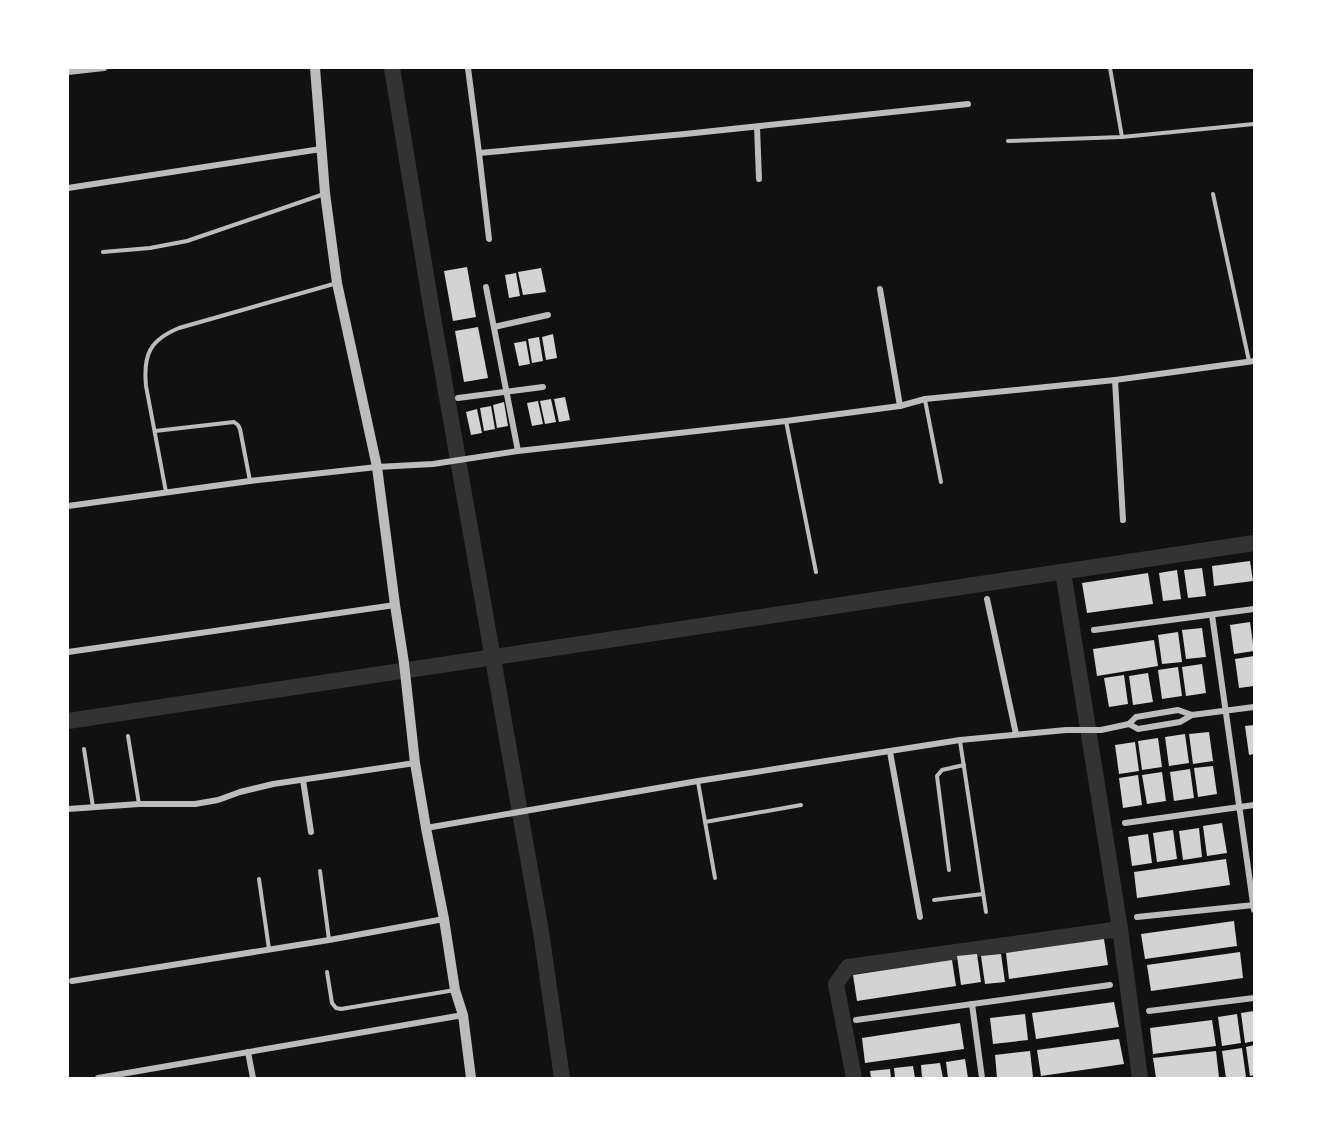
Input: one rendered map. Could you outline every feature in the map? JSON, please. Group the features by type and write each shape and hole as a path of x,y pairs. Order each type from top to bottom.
{"street":[{"path":"68,72 104,68"},
{"path":"315,68 325,194 337,283 377,467 405,663 416,763 444,919 454,990 463,1015 471,1078"},
{"path":"468,68 489,239"},
{"path":"479,153 757,127 968,104"},
{"path":"757,127 759,180"},
{"path":"68,188 321,149"},
{"path":"486,287 518,451"},
{"path":"880,289 900,406"},
{"path":"494,327 548,315"},
{"path":"68,506 377,467 433,464 518,451 786,422 900,406 925,399 1115,380 1252,361"},
{"path":"1115,380 1123,520"},
{"path":"458,398 543,387"},
{"path":"987,599 1016,734"},
{"path":"68,652 395,605"},
{"path":"1094,630 1254,609"},
{"path":"1137,917 1254,908 1212,615"},
{"path":"1129,724 1138,729 1180,722 1192,715 1254,707"},
{"path":"426,828 698,781 960,740 1066,730 1101,730 1129,724 1136,717 1178,710 1192,715"},
{"path":"890,752 920,917"},
{"path":"68,809 139,804 195,804 262,787 416,763"},
{"path":"303,780 312,832"},
{"path":"1125,823 1254,805"},
{"path":"72,981 444,919"},
{"path":"856,1020 1110,985"},
{"path":"1149,1011 1254,998"},
{"path":"972,1004 982,1078"},
{"path":"98,1078 137,1076 248,1052 463,1015"},
{"path":"248,1052 253,1078"}],"lane":[{"path":"1110,68 1122,137"},
{"path":"1008,141 1122,137 1254,124"},
{"path":"104,252 150,248 186,241 325,194"},
{"path":"1213,195 1252,361"},
{"path":"166,493 144,370 151,348 167,333 179,328 337,283"},
{"path":"925,399 941,482"},
{"path":"155,431 234,422 240,429 250,482"},
{"path":"786,422 816,572"},
{"path":"128,736 139,804"},
{"path":"960,740 986,912"},
{"path":"84,749 93,808"},
{"path":"949,870 937,776 942,770 963,765"},
{"path":"698,781 715,878"},
{"path":"705,822 801,806"},
{"path":"320,871 328,940"},
{"path":"259,879 269,949"},
{"path":"934,900 983,894"},
{"path":"327,972 332,1003 336,1008 341,1009 454,990"}],"building":[{"path":"467,267 476,317 453,321 444,271"},
{"path":"541,268 546,292 523,295 518,272"},
{"path":"516,273 520,296 509,298 505,275"},
{"path":"478,327 488,378 464,382 455,331"},
{"path":"553,334 557,358 546,360 542,337"},
{"path":"539,337 543,361 532,363 528,339"},
{"path":"526,341 530,364 519,366 514,343"},
{"path":"565,397 570,420 559,422 554,399"},
{"path":"551,399 556,422 545,424 540,401"},
{"path":"538,401 543,424 532,426 527,403"},
{"path":"504,402 508,426 497,428 493,405"},
{"path":"491,406 495,429 484,431 480,408"},
{"path":"477,409 482,433 471,435 466,412"},
{"path":"1250,561 1253,581 1214,586 1212,566"},
{"path":"1202,568 1206,596 1188,598 1184,570"},
{"path":"1177,570 1181,599 1163,601 1159,573"},
{"path":"1148,573 1153,604 1087,613 1082,583"},
{"path":"1250,622 1254,651 1234,654 1230,625"},
{"path":"1202,628 1206,657 1186,659 1182,630"},
{"path":"1178,632 1182,662 1162,664 1158,635"},
{"path":"1154,640 1158,666 1097,676 1093,649"},
{"path":"1254,656 1254,686 1239,688 1235,659"},
{"path":"1202,664 1206,693 1186,696 1182,667"},
{"path":"1178,667 1182,696 1162,699 1158,670"},
{"path":"1148,673 1153,702 1133,705 1129,676"},
{"path":"1124,675 1128,704 1109,707 1104,678"},
{"path":"1254,725 1254,754 1249,755 1245,726"},
{"path":"1209,732 1213,761 1193,764 1189,734"},
{"path":"1185,734 1189,763 1169,766 1165,737"},
{"path":"1158,738 1162,767 1142,770 1138,741"},
{"path":"1135,742 1139,771 1119,774 1115,745"},
{"path":"1213,766 1217,794 1198,797 1194,768"},
{"path":"1190,769 1194,798 1174,801 1170,772"},
{"path":"1162,772 1166,801 1147,804 1142,775"},
{"path":"1138,775 1142,805 1123,808 1119,778"},
{"path":"1222,823 1227,853 1207,856 1203,826"},
{"path":"1199,828 1202,857 1183,860 1179,831"},
{"path":"1173,830 1177,859 1157,862 1153,833"},
{"path":"1148,834 1152,863 1132,866 1128,837"},
{"path":"1226,859 1230,885 1137,898 1134,872"},
{"path":"1234,921 1237,946 1145,959 1141,934"},
{"path":"1104,939 1108,965 1009,979 1006,953"},
{"path":"1240,952 1243,978 1151,991 1147,965"},
{"path":"977,954 981,982 961,985 957,956"},
{"path":"1001,954 1005,982 985,984 981,956"},
{"path":"952,960 956,986 857,1001 853,975"},
{"path":"1114,1002 1119,1027 1036,1039 1032,1013"},
{"path":"1254,1011 1254,1041 1245,1043 1241,1013"},
{"path":"1025,1014 1028,1040 993,1044 990,1018"},
{"path":"1237,1014 1241,1043 1222,1046 1218,1017"},
{"path":"1212,1020 1216,1046 1153,1054 1150,1028"},
{"path":"960,1023 964,1049 865,1063 862,1038"},
{"path":"1119,1039 1124,1064 1041,1076 1037,1050"},
{"path":"1254,1045 1254,1075 1250,1076 1246,1047"},
{"path":"1242,1048 1246,1077 1226,1078 1222,1051"},
{"path":"1030,1051 1033,1077 997,1078 995,1055"},
{"path":"1216,1051 1219,1077 1156,1078 1153,1058"},
{"path":"965,1059 968,1078 948,1078 946,1062"},
{"path":"940,1063 943,1078 922,1078 921,1065"},
{"path":"913,1066 915,1078 895,1078 894,1068"},
{"path":"890,1069 891,1078 871,1078 870,1071"}],"waterway":[{"path":"392,68 431,306 541,932 562,1078"},
{"path":"68,721 1254,543"},
{"path":"1063,572 1120,929 1140,1078"},
{"path":"854,1078 836,984 848,967 1120,929"}]}
